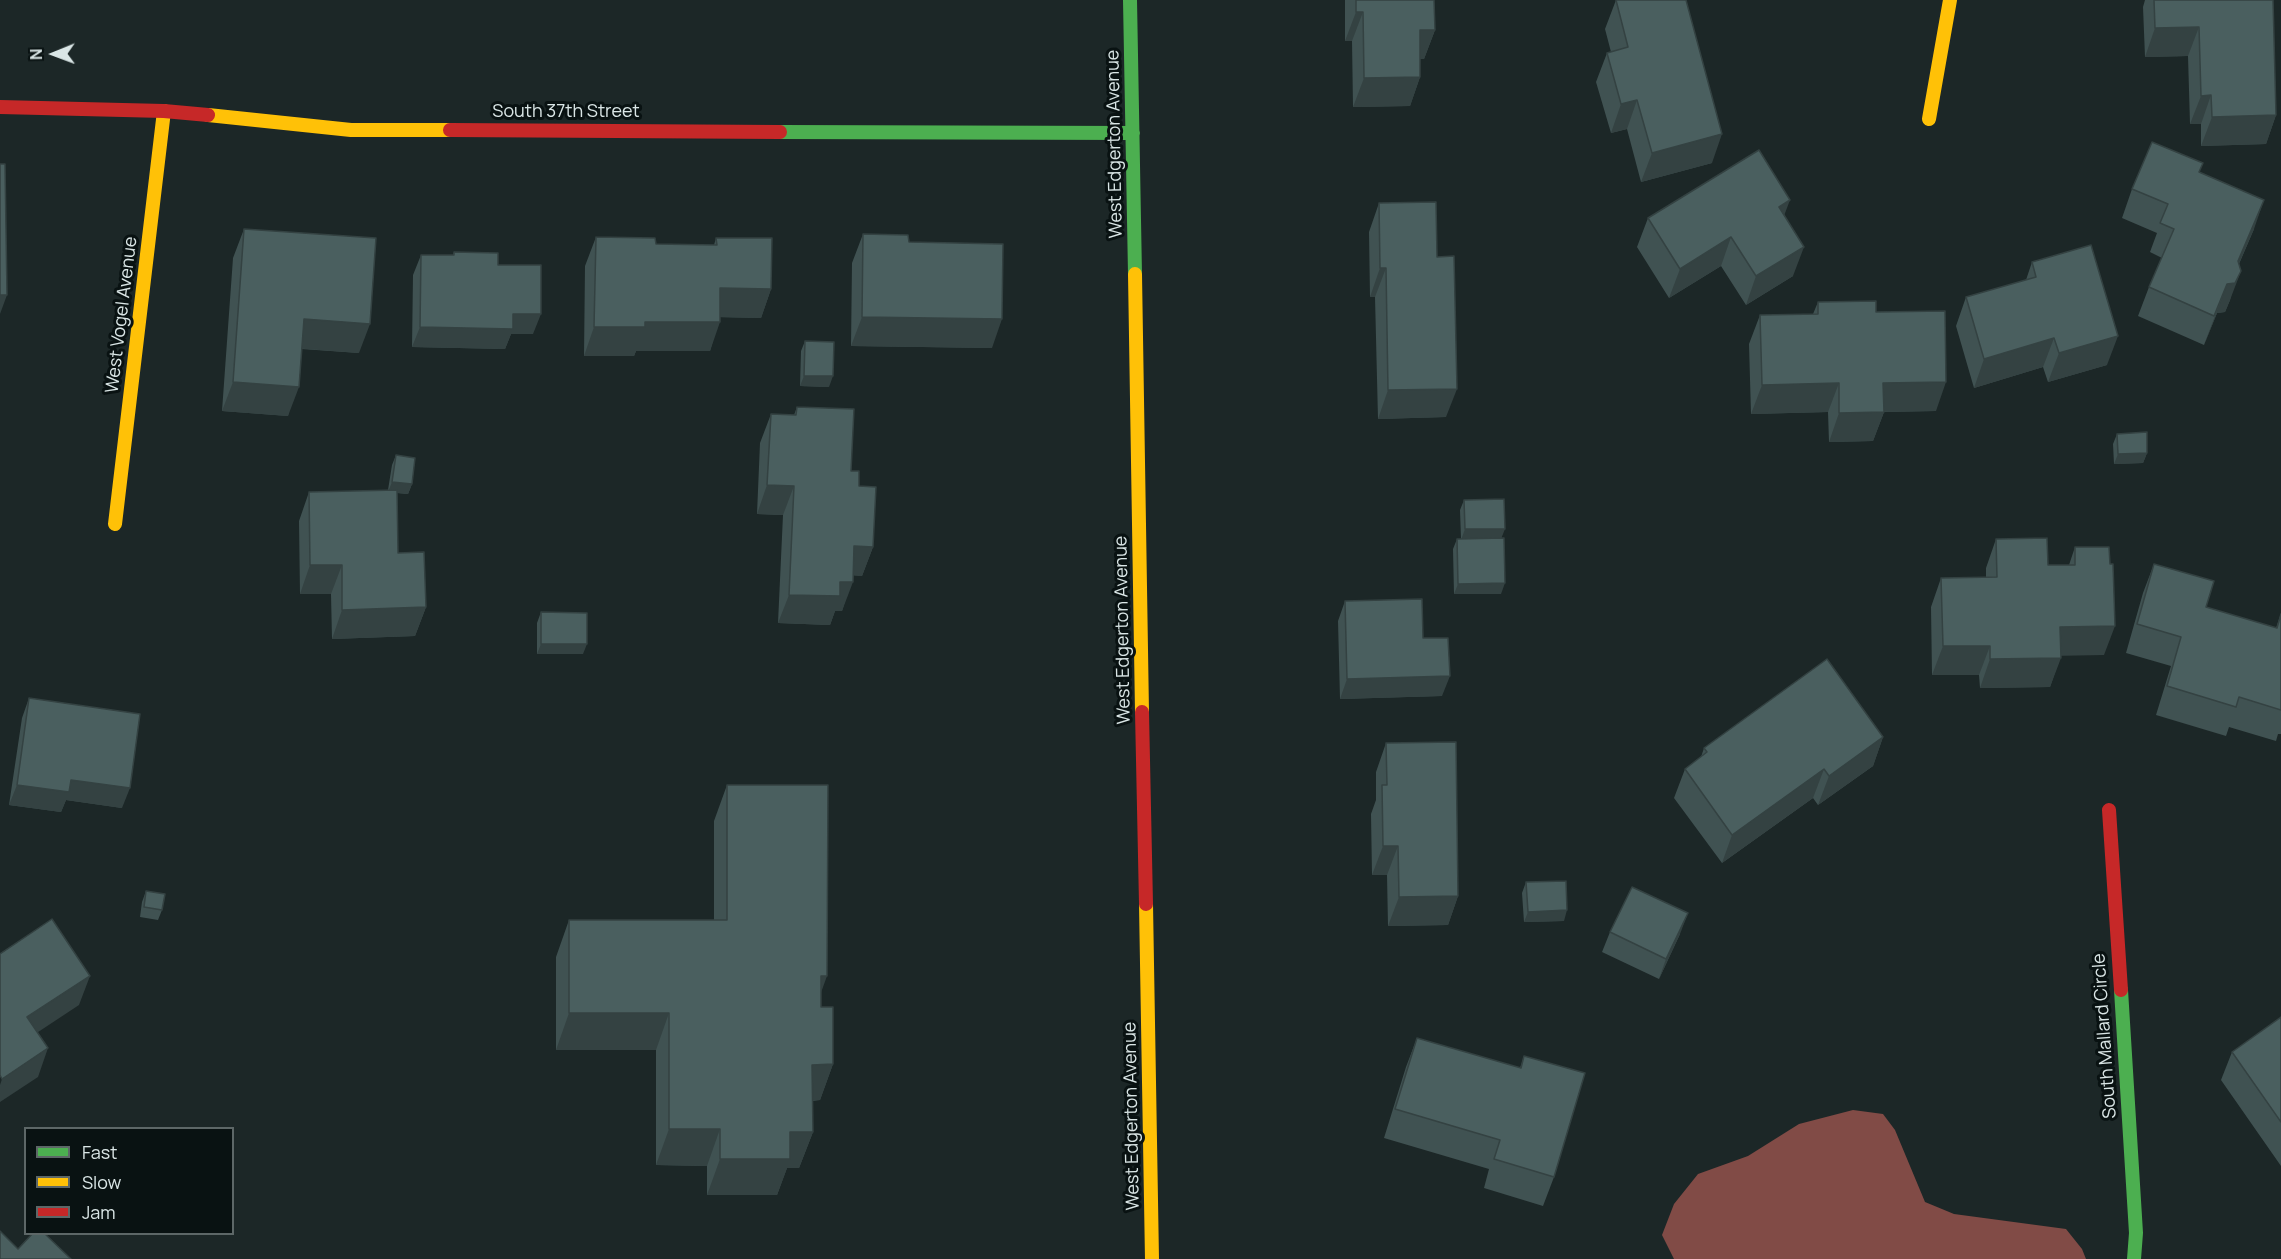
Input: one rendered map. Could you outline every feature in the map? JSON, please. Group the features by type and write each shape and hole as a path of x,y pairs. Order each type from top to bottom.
{"street":[{"name":"West Edgerton Avenue","path":"1130,0 1152,1259"},
{"path":"1929,119 1950,0"},
{"name":"South 37th Street","path":"0,107 164,111 351,130 1133,133"},
{"name":"West Vogel Avenue","path":"115,524 164,111"},
{"name":"South Mallard Circle","path":"2109,810 2136,1233 2134,1259"}],"shaded area":[{"path":"1853,1110 1883,1114 1895,1130 1925,1202 1954,1214 2066,1229 2082,1249 2086,1259 1674,1259 1662,1235 1674,1204 1698,1174 1748,1156 1799,1124"}],"building":[{"path":"1356,0 1434,0 1435,30 1420,30 1420,77 1364,78 1363,12 1356,12"},
{"path":"1616,0 1686,0 1722,134 1652,153 1637,100 1621,104 1607,53 1628,47"},
{"path":"2154,0 2273,0 2276,115 2212,117 2211,95 2201,96 2199,27 2155,28"},
{"path":"2152,142 2203,163 2199,172 2264,200 2238,261 2241,271 2235,283 2227,284 2214,316 2149,287 2174,229 2160,223 2168,204 2132,189"},
{"path":"1759,150 1790,200 1779,207 1804,247 1756,276 1731,237 1680,269 1648,218"},
{"path":"0,164 5,164 7,295 0,295"},
{"path":"1436,202 1437,257 1454,256 1457,389 1388,390 1386,268 1380,268 1379,203"},
{"path":"244,229 376,238 370,324 304,319 299,387 233,382"},
{"path":"863,234 908,235 909,242 1003,244 1002,319 862,317"},
{"path":"596,237 655,238 656,244 717,245 716,238 772,238 771,289 720,288 720,322 645,322 645,327 594,327"},
{"path":"2091,245 2118,336 2059,353 2054,338 1984,359 1966,297 2036,277 2032,262"},
{"path":"454,252 498,253 498,265 541,265 541,314 513,314 513,329 420,327 421,255 454,255"},
{"path":"1876,301 1876,312 1945,311 1946,382 1883,383 1884,412 1839,413 1839,383 1762,385 1760,315 1818,314 1818,302"},
{"path":"805,341 834,342 833,376 804,376"},
{"path":"797,407 854,409 851,471 859,471 859,486 876,487 873,547 854,546 853,582 840,582 840,596 789,595 794,486 767,485 771,414 796,415"},
{"path":"2147,432 2147,453 2118,454 2117,434"},
{"path":"396,455 415,458 412,484 392,482"},
{"path":"397,490 398,553 424,552 426,607 342,610 342,565 310,565 309,492"},
{"path":"1504,499 1505,529 1465,529 1464,500"},
{"path":"1504,538 1505,583 1458,584 1457,539"},
{"path":"2047,538 2048,565 2075,565 2075,547 2109,547 2110,564 2113,564 2115,626 2060,627 2061,658 1990,659 1990,646 1943,646 1941,578 1997,577 1996,539"},
{"path":"2154,564 2214,581 2206,607 2277,628 2281,614 2281,710 2239,697 2236,707 2167,686 2181,637 2137,624"},
{"path":"1422,599 1423,638 1448,638 1450,676 1347,679 1345,601"},
{"path":"541,612 587,613 587,644 541,644"},
{"path":"1827,659 1883,737 1829,776 1824,769 1732,835 1685,769 1707,752 1704,748"},
{"path":"29,698 140,714 130,788 71,780 69,792 17,785"},
{"path":"1456,742 1458,896 1399,897 1398,846 1383,846 1382,785 1387,785 1386,743"},
{"path":"727,785 828,785 827,976 821,976 821,1007 833,1007 833,1064 812,1065 813,1132 790,1132 790,1159 720,1159 720,1129 669,1129 669,1013 569,1013 569,920 727,920"},
{"path":"1566,881 1567,910 1528,912 1526,882"},
{"path":"1632,887 1688,913 1666,959 1610,932"},
{"path":"146,891 165,894 162,910 144,907"},
{"path":"52,919 90,976 27,1017 48,1048 2,1079 0,1075 0,954"},
{"path":"2281,1017 2281,1122 2232,1052"},
{"path":"1417,1038 1521,1068 1524,1056 1585,1073 1554,1177 1494,1159 1500,1140 1395,1109"},
{"path":"0,1231 18,1249 31,1235 46,1235 71,1259 0,1259"}],"traffic: fast":[{"path":"1130,0 1135,274"},
{"path":"780,132 1133,133"},
{"path":"2121,990 2136,1233 2134,1259"}],"traffic: slow":[{"path":"1929,119 1950,0"},
{"path":"115,524 164,111"},
{"path":"208,115 351,130 450,130"},
{"path":"1135,274 1142,712"},
{"path":"1146,904 1152,1259"}],"traffic: jam":[{"path":"0,107 164,111 208,115"},
{"path":"450,130 780,132"},
{"path":"1142,712 1146,904"},
{"path":"2109,810 2121,990"}]}
